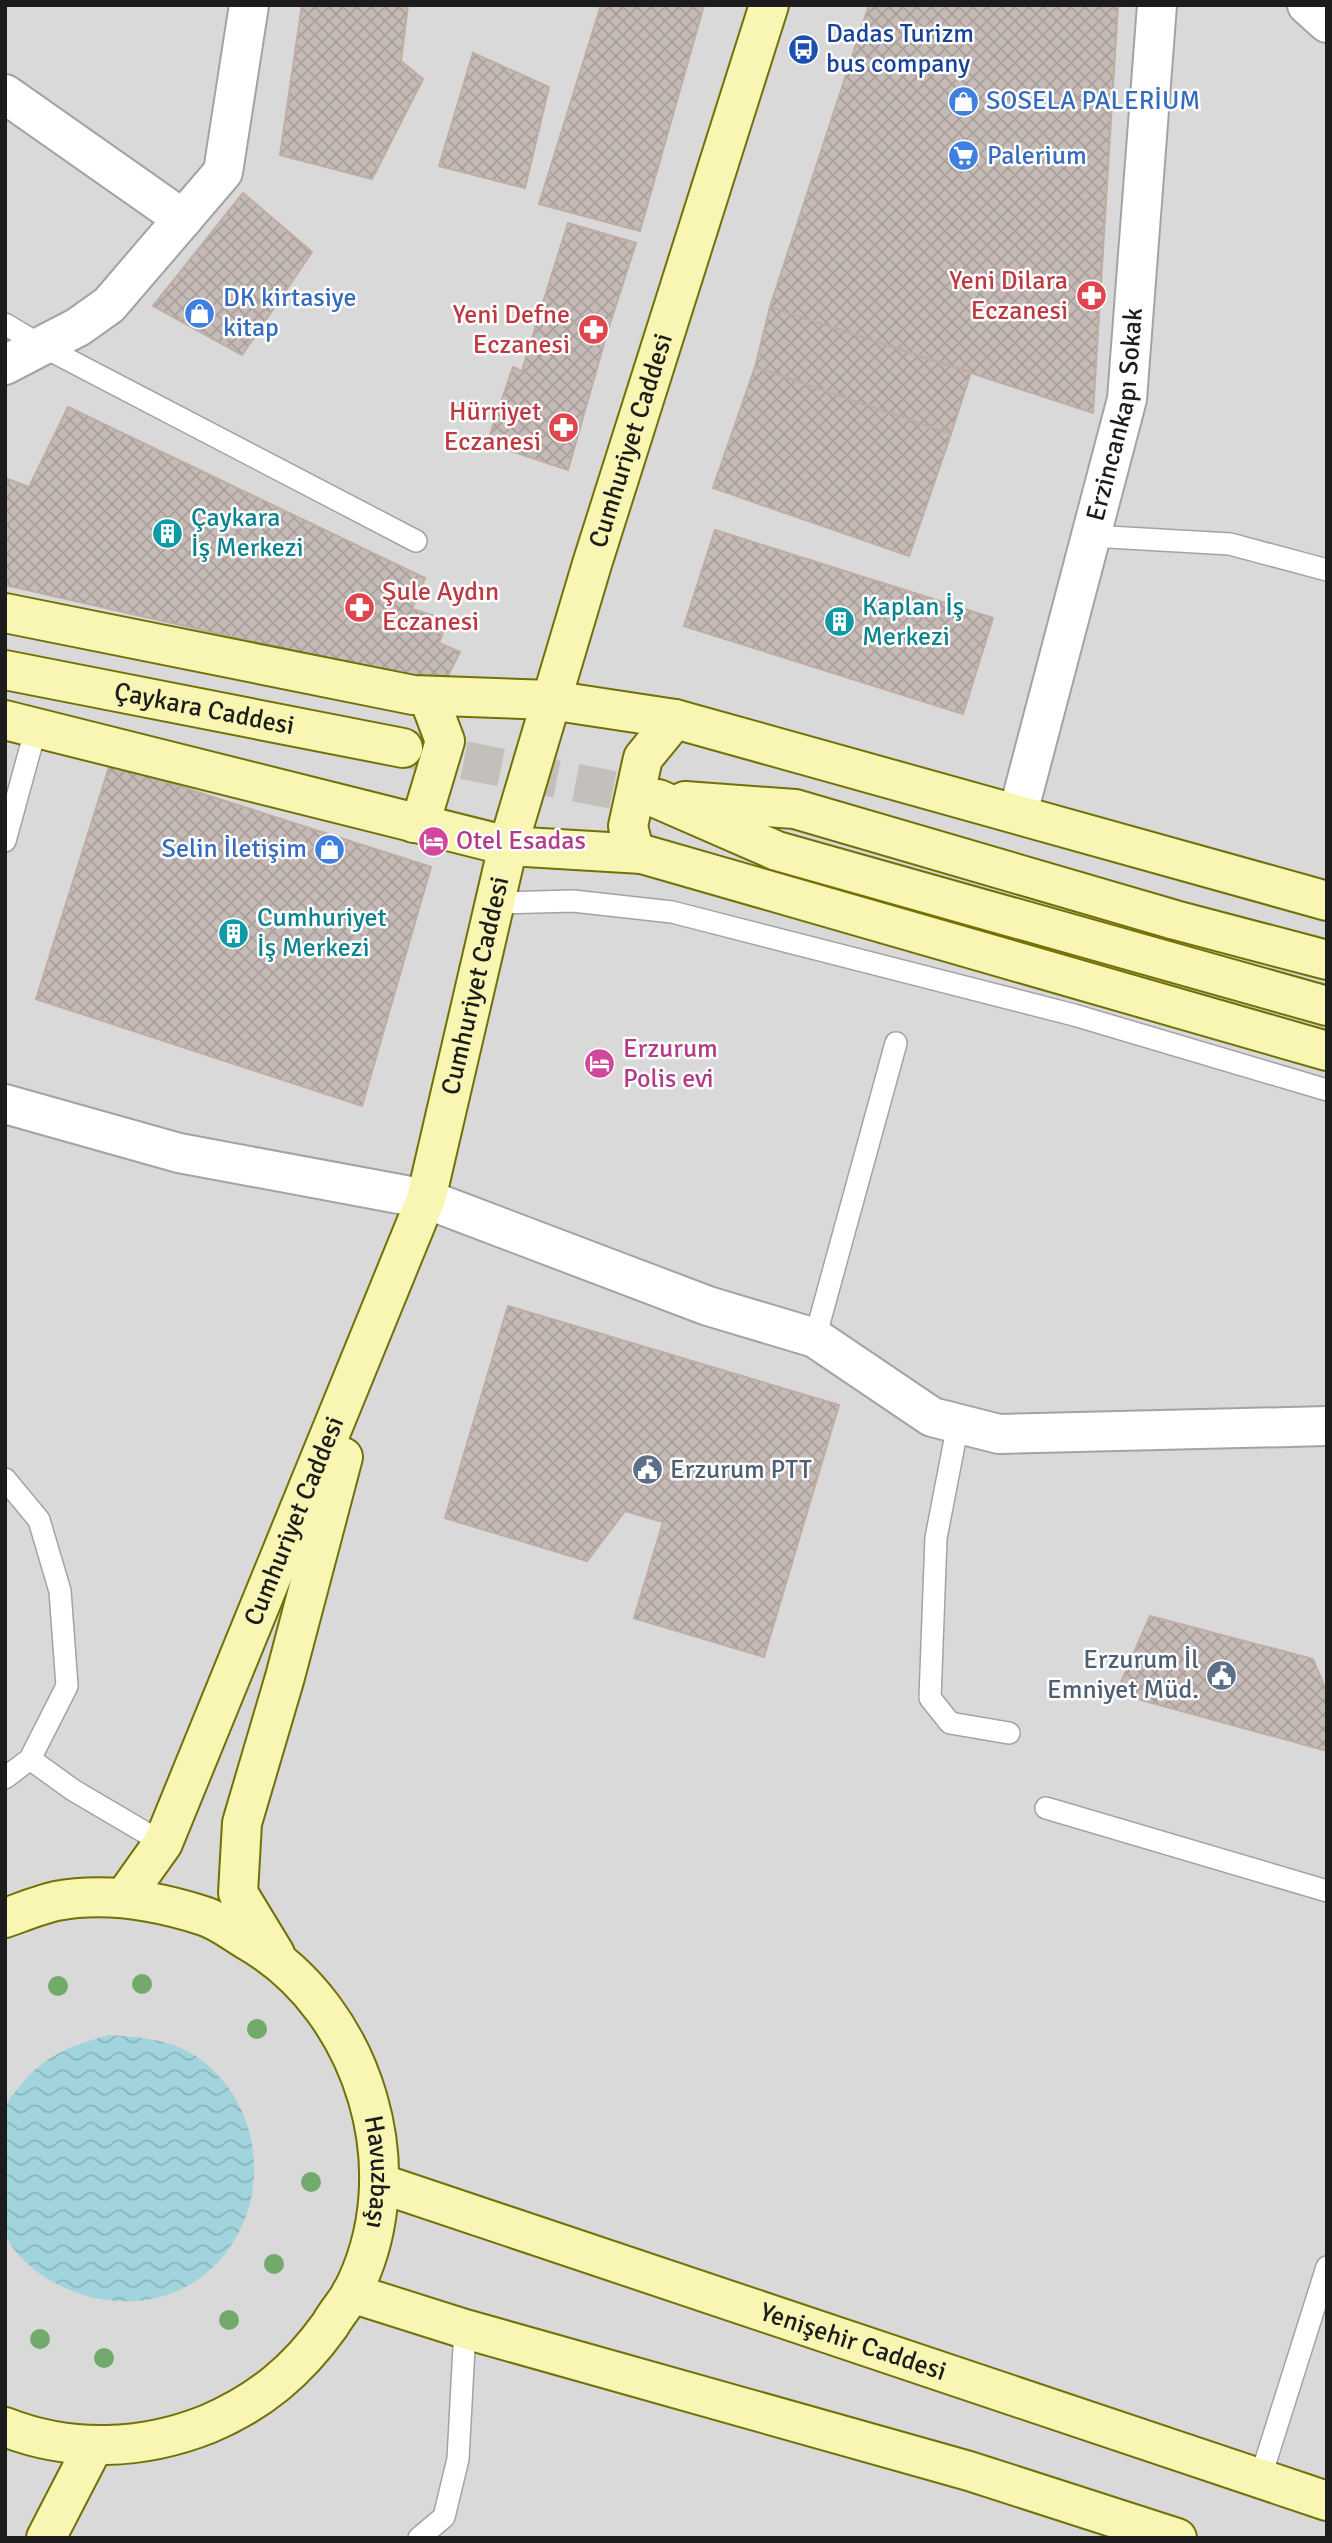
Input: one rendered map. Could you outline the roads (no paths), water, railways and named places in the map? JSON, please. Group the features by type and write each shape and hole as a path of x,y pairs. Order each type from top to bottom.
{"main road":[{"name":"Cumhuriyet Caddesi","path":"124,1898 163,1843 426,1199 508,846 550,700 769,5"},
{"path":"5,613 428,696 550,700 674,719 1327,901"},
{"name":"Çaykara Caddesi","path":"5,670 403,748"},
{"path":"414,822 424,811 445,741 428,696"},
{"path":"674,719 643,758 628,826 634,851 1327,1051"},
{"path":"20,724 508,846 642,854"},
{"path":"1327,960 1175,920 795,809 658,799 777,851 1327,1006"},
{"path":"278,1959 238,1893 242,1823 285,1677 358,1404 426,1199"},
{"name":"Havuzbaşı","path":"5,1917 57,1901 124,1898 206,1916 278,1959 323,2004 355,2059 374,2119 379,2183 370,2239 351,2293 306,2359 245,2409 172,2439 93,2447 33,2438 5,2427"},
{"name":"Yenişehir Caddesi","path":"379,2183 1327,2501"},
{"path":"351,2293 465,2329 969,2471 1177,2538"},
{"path":"46,2538 93,2447"}],"street":[{"path":"5,365 78,327 109,305 223,172 249,5"},
{"name":"Erzincankapı Sokak","path":"1018,813 1127,399 1157,5"},
{"path":"1307,5 1327,23"},
{"path":"5,93 183,219"},
{"path":"5,1104 178,1153 426,1199 708,1306 815,1338 932,1417 999,1434 1327,1426"}],"lane":[{"path":"5,324 42,346 416,541"},
{"path":"1091,536 1230,544 1327,570"},
{"path":"5,841 20,724"},
{"path":"495,903 573,901 672,912 1074,1015 1327,1090"},
{"path":"815,1338 896,1043"},
{"path":"958,1424 936,1538 930,1698 950,1723 1009,1733"},
{"path":"5,1479 39,1520 60,1591 67,1686 30,1759 5,1778"},
{"path":"30,1759 73,1790 163,1843"},
{"path":"1046,1808 1327,1891"},
{"path":"1260,2479 1327,2267"},
{"path":"419,2538 444,2517 458,2459 465,2329"}],"water":[{"path":"109,2035 165,2042 196,2056 216,2073 232,2092 251,2138 253,2186 248,2211 238,2234 221,2259 201,2277 178,2291 152,2299 98,2299 72,2291 46,2278 29,2265 13,2248 4,2230 4,2125 7,2104 26,2079 46,2061 81,2043"}],"tunnel":[{"path":"408,749 658,799"}],"place":[{"name":"Dadas Turizm bus company","path":"803,49"},
{"name":"SOSELA PALERİUM","path":"963,101"},
{"name":"Palerium","path":"964,156"},
{"name":"Yeni Dilara Eczanesi","path":"1091,296"},
{"name":"DK kirtasiye kitap","path":"200,313"},
{"name":"Yeni Defne Eczanesi","path":"593,330"},
{"name":"Hürriyet Eczanesi","path":"564,427"},
{"name":"Çaykara İş Merkezi","path":"168,533"},
{"name":"Şule Aydın Eczanesi","path":"359,607"},
{"name":"Kaplan İş Merkezi","path":"839,622"},
{"name":"Otel Esadas","path":"433,841"},
{"name":"Selin İletişim","path":"330,849"},
{"name":"Cumhuriyet İş Merkezi","path":"234,933"},
{"name":"Erzurum Polis evi","path":"600,1064"},
{"name":"Erzurum PTT","path":"647,1470"},
{"name":"Erzurum İl Emniyet Müd.","path":"1222,1675"}]}
